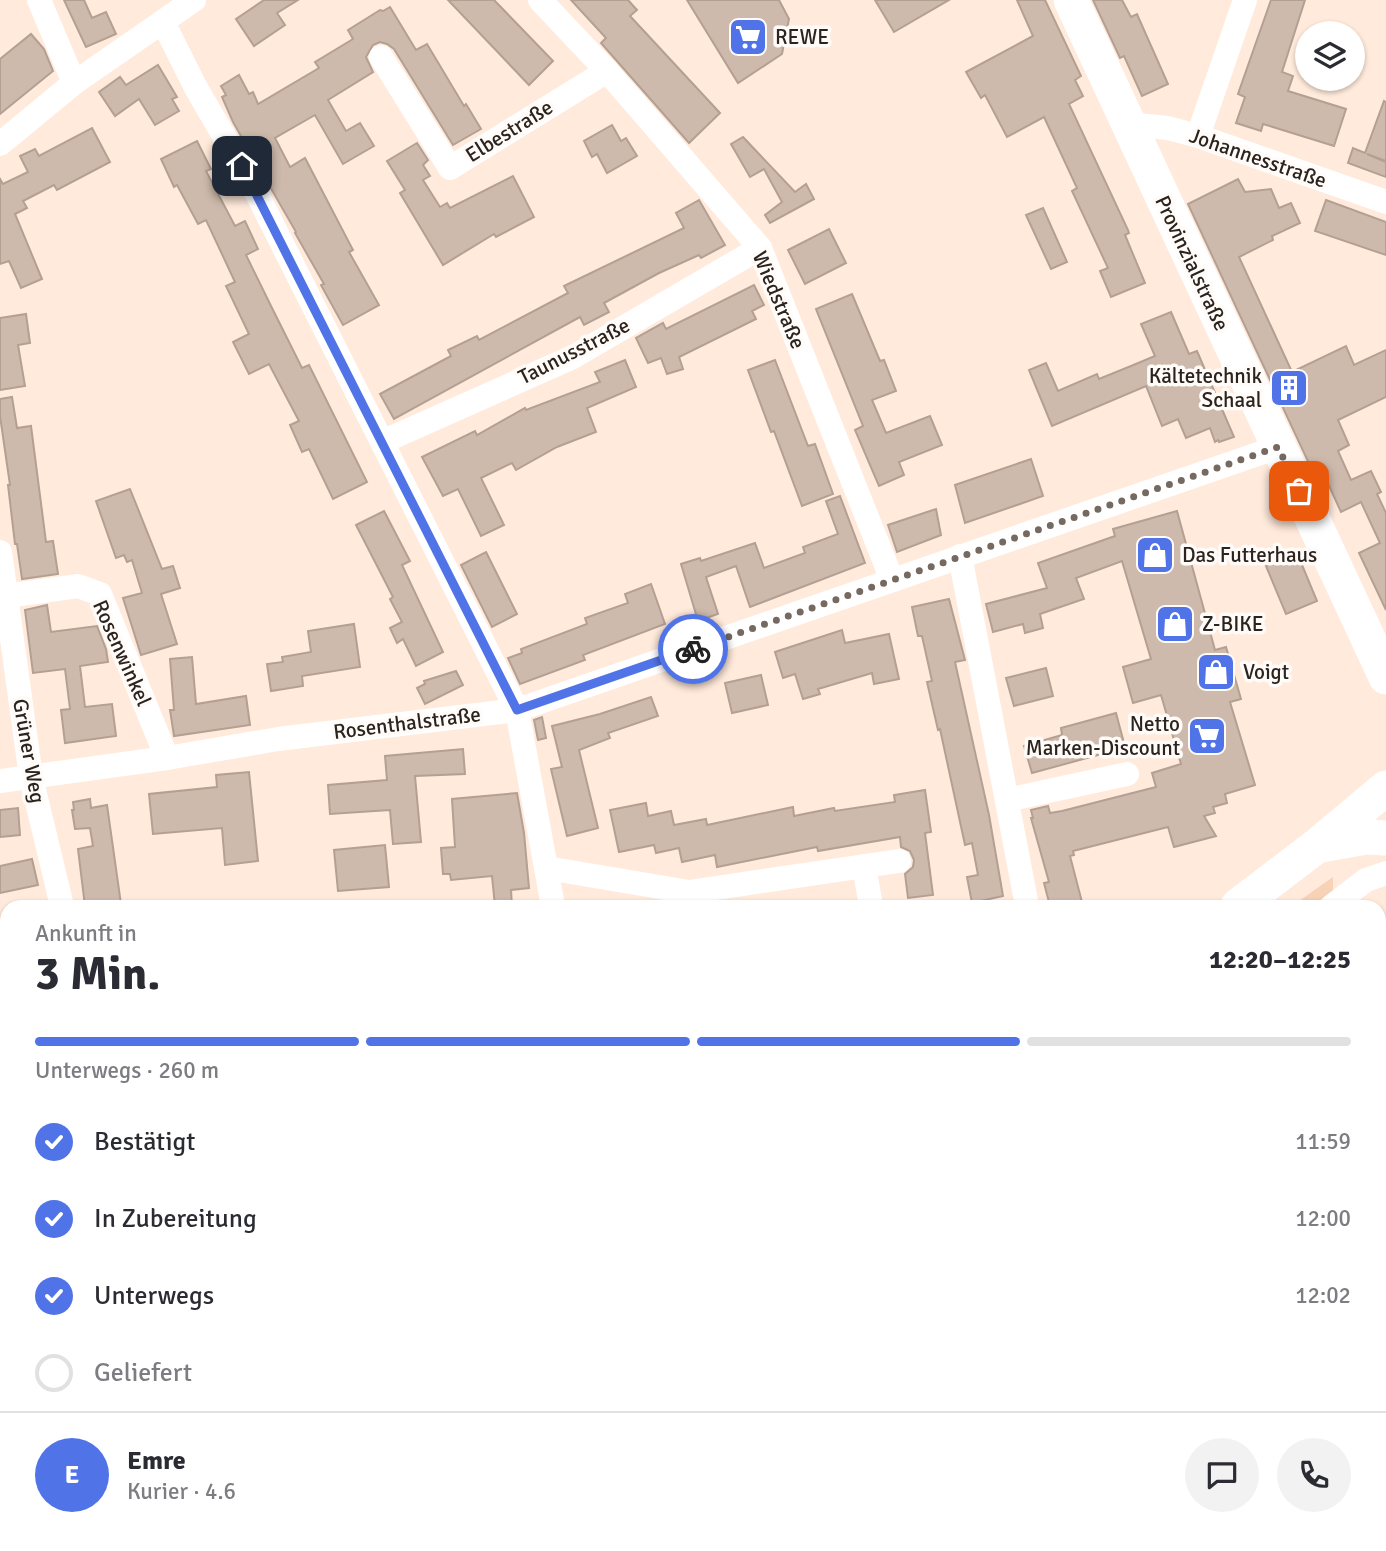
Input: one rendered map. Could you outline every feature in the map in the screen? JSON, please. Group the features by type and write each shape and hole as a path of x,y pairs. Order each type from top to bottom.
{"street":[{"path":"39,0 74,83"},
{"path":"0,144 74,83 194,0"},
{"name":"Wiedstraße","path":"541,0 607,71 760,248 892,580"},
{"name":"Provinzialstraße","path":"1071,0 1278,447 1381,660"},
{"path":"1198,136 1245,0"},
{"path":"163,22 196,88 253,186 517,710 552,900"},
{"name":"Elbestraße","path":"381,57 450,168 607,71"},
{"name":"Johannesstraße","path":"1128,124 1168,128 1198,136 1386,202"},
{"name":"Taunusstraße","path":"382,442 573,357 760,248"},
{"name":"Rosenthalstraße","path":"0,781 167,758 278,739 517,710 1278,447"},
{"name":"Grüner Weg","path":"0,552 31,777 61,900"},
{"path":"960,556 1026,900"},
{"name":"Rosenwinkel","path":"6,596 78,586 100,594 167,758"},
{"path":"1007,800 1127,774"},
{"path":"1246,900 1386,788"},
{"path":"1318,845 1366,836 1386,838"},
{"path":"547,868 689,892 899,861"},
{"path":"864,866 870,900"},
{"path":"1340,900 1366,880 1386,873"}],"shaded area":[{"path":"1333,877 1333,891 1320,900 1300,900"}],"building":[{"path":"64,0 84,0 92,18 106,12 116,34 86,47"},
{"path":"264,0 298,0 277,13 285,25 254,46 236,19"},
{"path":"448,0 494,0 553,61 529,85"},
{"path":"571,0 628,0 637,10 630,16 720,113 689,143 601,43 606,38"},
{"name":"REWE","path":"687,0 779,0 789,19 782,54 738,83"},
{"path":"875,0 949,0 894,32"},
{"path":"1017,0 1045,0 1081,76 1075,80 1083,96 1069,104 1128,230 1129,233 1125,235 1145,283 1111,297 1100,271 1108,268 1072,191 1077,188 1044,117 1007,137 985,95 981,98 966,72 1033,36"},
{"path":"1093,0 1122,0 1131,17 1137,14 1168,84 1142,96 1124,56 1120,58"},
{"path":"1271,0 1305,0 1298,21 1295,21 1295,31 1282,72 1293,76 1288,91 1346,109 1334,146 1263,124 1261,131 1236,123 1245,97 1238,94"},
{"path":"390,7 416,50 427,44 481,129 453,145 394,49 380,42 373,45 366,57 373,72 328,100 346,131 360,123 374,146 343,164 315,115 275,138 290,167 305,158 353,250 349,252 379,305 343,325 296,232 233,122 222,97 226,95 221,86 239,75 249,94 253,92 258,104 319,68 315,62 353,39 348,30 380,10"},
{"path":"31,34 44,49 53,71 0,114 0,59"},
{"path":"158,65 177,97 172,99 179,111 155,125 139,99 115,116 99,92 120,77 126,85"},
{"path":"1384,101 1386,161 1367,154 1386,162 1386,177 1348,163 1353,148 1365,153"},
{"path":"612,125 621,141 626,138 637,156 607,173 597,154 592,157 584,141"},
{"path":"92,128 110,162 57,190 54,185 23,201 27,208 15,214 42,279 21,288 9,261 0,264 0,179 3,184 28,172 20,156 35,149 39,156"},
{"path":"743,137 795,192 806,184 814,199 770,223 765,215 782,202 764,169 750,177 731,144"},
{"path":"197,141 211,169 206,171 235,226 245,221 258,249 246,255 271,306 302,368 309,365 367,482 333,499 309,449 302,452 290,425 299,421 269,364 249,374 233,342 249,334 226,286 235,282 206,220 198,224 177,185 174,187 161,159"},
{"path":"417,143 428,160 423,165 430,176 423,180 440,207 447,203 450,208 513,176 534,217 496,237 494,234 443,265 400,193 405,190 387,161"},
{"path":"1238,179 1245,192 1271,189 1279,208 1291,203 1300,223 1272,236 1273,240 1239,257 1292,372 1346,346 1354,365 1386,350 1386,397 1338,420 1349,445 1338,451 1351,480 1371,471 1381,492 1377,494 1386,513 1386,610 1359,553 1380,543 1361,502 1341,512 1320,466 1312,470 1188,204"},
{"path":"699,200 725,245 701,258 699,255 659,273 604,303 609,312 584,325 580,317 394,419 380,394 451,356 448,350 477,336 479,340 568,293 564,286 684,228 676,213"},
{"path":"1326,200 1386,222 1386,255 1315,231"},
{"path":"1043,208 1067,262 1051,269 1026,215"},
{"path":"829,229 846,263 805,284 788,250"},
{"path":"754,285 764,305 752,311 756,319 679,357 683,369 667,374 661,358 648,363 636,338 663,323 666,329"},
{"path":"852,294 880,361 884,360 896,391 872,400 886,433 930,416 942,445 899,462 904,475 879,486 855,430 863,426 816,309"},
{"path":"1171,312 1189,354 1197,351 1234,437 1215,442 1210,428 1186,438 1178,419 1162,426 1146,386 1052,426 1029,370 1046,363 1058,391 1097,374 1099,379 1131,366 1155,356 1141,324"},
{"path":"26,314 30,343 18,345 25,386 0,390 0,318"},
{"path":"625,360 636,387 587,408 596,432 557,447 516,470 512,463 481,478 504,525 481,536 458,489 443,496 422,457 475,431 477,435 525,408 526,410 600,382 595,372"},
{"path":"775,360 808,446 815,444 833,494 802,506 748,370"},
{"path":"12,397 17,428 31,426 46,542 53,541 58,574 22,579 15,544 0,416 0,399"},
{"path":"1031,459 1043,496 965,523 955,485"},
{"path":"130,489 162,569 173,566 180,588 161,594 177,644 141,655 123,598 142,593 132,560 127,562 124,555 116,558 96,501"},
{"path":"840,496 865,563 750,607 736,566 706,577 718,614 698,621 681,564 700,558 701,561 755,543 764,568 805,553 803,547 838,534 826,501"},
{"path":"936,509 941,535 897,552 888,525"},
{"path":"384,511 410,561 402,565 443,652 416,666 403,639 397,643 390,628 402,622 390,599 393,597 356,525"},
{"path":"1177,511 1215,650 1226,647 1241,699 1230,702 1255,785 1225,794 1227,803 1213,807 1215,813 1204,816 1216,836 1174,847 1168,827 1073,851 1074,855 1070,856 1081,900 1048,900 1044,883 1049,882 1031,810 1048,806 1050,813 1062,811 1156,787 1152,773 1181,764 1161,695 1133,703 1123,667 1151,659 1122,561 1076,578 1084,599 1040,614 1043,628 1025,633 1023,624 993,632 986,604 1047,588 1038,563 1115,536 1113,529"},
{"path":"486,552 517,614 492,627 461,565"},
{"path":"1297,553 1317,601 1286,614 1266,566"},
{"path":"651,584 665,624 583,655 585,660 520,684 508,658 522,653 521,649 587,624 585,618 628,603 625,594"},
{"path":"949,599 965,660 955,662 989,815 1003,896 971,900 967,877 978,875 972,843 965,845 927,682 932,681 922,636 918,636 912,607"},
{"path":"47,605 51,632 97,626 108,662 80,666 85,707 112,704 116,736 65,743 61,710 70,709 65,669 33,673 25,610"},
{"path":"354,624 360,667 302,676 303,686 271,691 267,664 283,662 282,657 311,652 308,631"},
{"path":"842,630 845,643 889,634 899,679 874,684 872,673 818,689 820,694 803,699 795,674 783,678 775,652"},
{"path":"192,657 196,704 246,696 250,725 174,736 170,710 174,710 170,659"},
{"path":"1046,668 1053,696 1014,706 1006,678"},
{"path":"456,671 463,685 425,704 417,688 425,684 424,681"},
{"path":"761,675 768,705 732,713 725,683"},
{"path":"651,697 658,716 608,733 610,738 579,750 598,828 567,836 551,769 562,767 552,726"},
{"path":"1116,713 1124,743 1108,747 1109,752 1032,773 1024,746 1062,735 1061,728"},
{"path":"542,717 546,738 538,740 534,720"},
{"path":"463,749 465,774 415,776 421,842 393,844 390,810 330,814 328,785 387,780 385,756"},
{"path":"249,772 258,861 225,865 222,828 153,834 149,794 217,787 216,775"},
{"path":"925,790 931,832 925,833 933,895 908,898 905,874 913,867 914,860 910,851 901,847 900,837 818,851 817,847 717,867 715,855 682,862 679,848 656,853 654,845 619,852 610,810 646,803 648,816 671,811 674,825 706,819 707,825 793,807 794,816 834,808 835,811 895,802 894,795"},
{"path":"517,793 529,888 511,890 512,900 494,900 492,876 451,880 450,874 443,874 441,848 455,847 452,799"},
{"path":"90,799 91,808 107,805 120,900 84,900 78,849 93,846 90,828 75,829 73,802"},
{"path":"18,808 20,835 0,837 0,810"},
{"path":"385,845 389,887 338,891 334,850"},
{"path":"32,859 38,885 0,893 0,866"}],"way so far":[{"path":"693,649 1278,447 1299,491"}],"place":[{"name":"REWE","path":"748,37"},
{"name":"Kältetechnik Schaal","path":"1289,388"},
{"name":"Das Futterhaus","path":"1155,555"},
{"name":"Z-BIKE","path":"1175,624"},
{"name":"Voigt","path":"1216,672"},
{"name":"Netto Marken-Discount","path":"1207,736"}],"route":[{"path":"242,166 517,710 693,649"}]}
